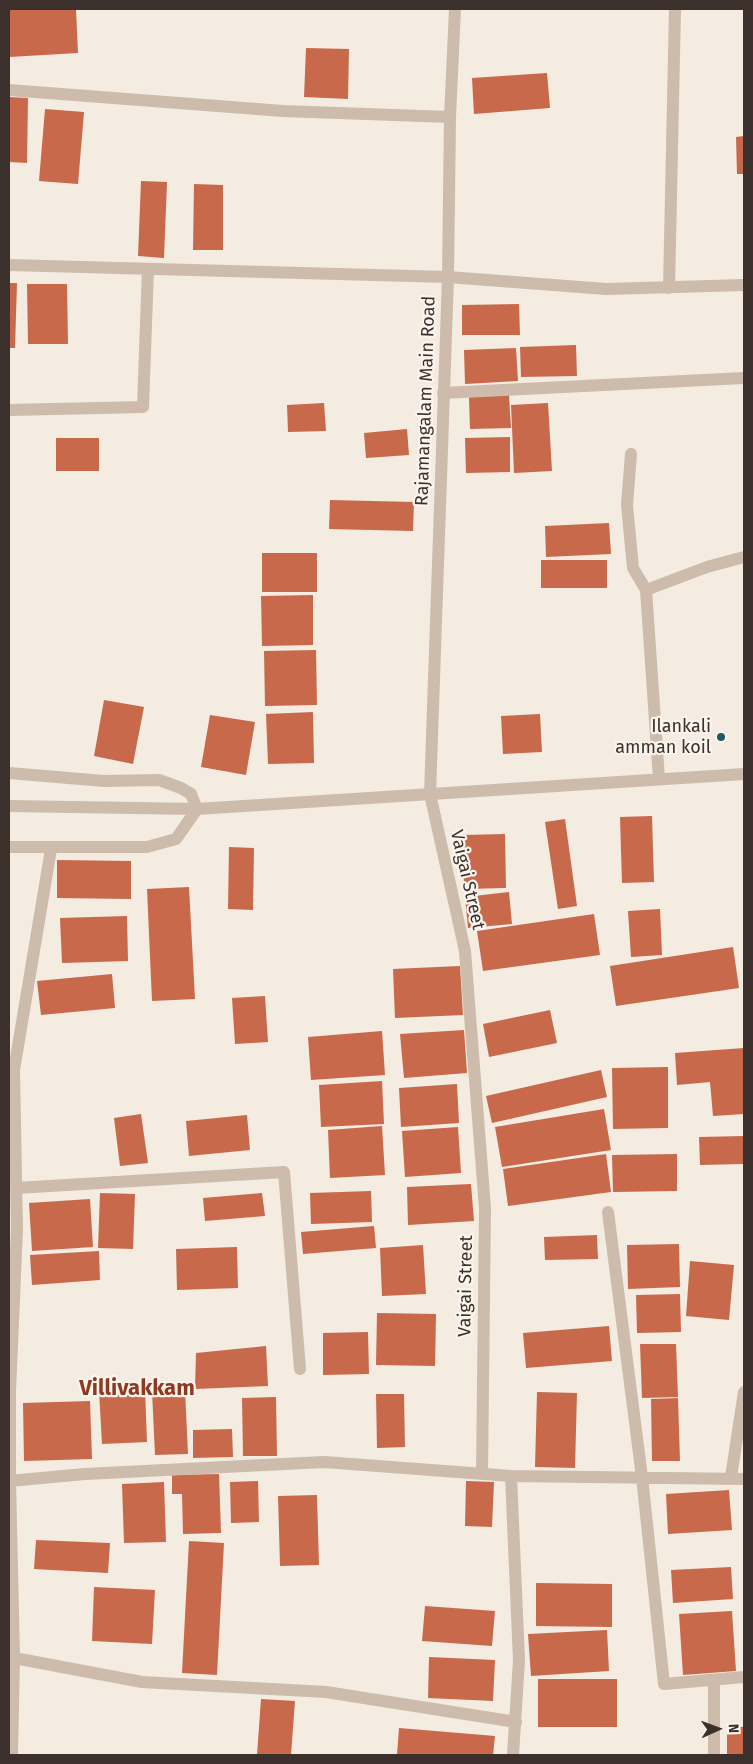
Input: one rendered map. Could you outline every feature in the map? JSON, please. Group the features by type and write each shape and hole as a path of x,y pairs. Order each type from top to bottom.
{"street":[{"name":"Rajamangalam Main Road","path":"430,794 448,277 450,117 454,9"},
{"path":"669,288 675,9"},
{"path":"9,90 283,111 450,117"},
{"path":"9,265 448,277 606,289 744,284"},
{"path":"9,410 143,407 148,270"},
{"path":"443,393 744,378"},
{"path":"631,454 628,505 633,568 646,590 659,779"},
{"path":"646,590 708,567 744,557"},
{"path":"9,773 104,781 159,780 191,794 197,809"},
{"path":"9,806 197,809 744,774"},
{"name":"Vaigai Street","path":"430,794 465,951 485,1208 482,1474"},
{"path":"9,847 51,849 147,847 176,839 197,809"},
{"path":"12,1755 9,1481 10,1391 17,1229 14,1070 51,849"},
{"path":"16,1188 284,1172 300,1369"},
{"path":"608,1212 642,1477 664,1684 744,1677"},
{"path":"731,1477 744,1392"},
{"path":"9,1481 85,1474 324,1462 511,1476 744,1478"},
{"path":"511,1476 519,1660 513,1755"},
{"path":"12,1657 142,1682 326,1692 516,1722"},
{"path":"714,1680 714,1755"}],"building":[{"path":"9,9 76,9 78,53 9,57"},
{"path":"306,48 349,49 348,99 304,97"},
{"path":"547,73 550,108 474,114 472,78"},
{"path":"9,97 28,98 27,163 9,162"},
{"path":"45,109 84,112 78,184 39,181"},
{"path":"744,136 744,174 737,174 736,137"},
{"path":"141,181 167,182 164,258 138,256"},
{"path":"194,184 223,185 223,250 193,250"},
{"path":"9,283 17,283 15,348 9,348"},
{"path":"27,284 67,284 68,344 28,344"},
{"path":"519,304 520,335 462,335 462,305"},
{"path":"576,345 577,376 521,377 520,347"},
{"path":"516,348 518,381 465,384 464,350"},
{"path":"509,395 511,428 470,429 469,397"},
{"path":"324,403 326,431 288,432 287,405"},
{"path":"548,403 552,471 514,473 511,405"},
{"path":"407,429 409,455 366,458 364,433"},
{"path":"510,437 510,472 466,473 465,438"},
{"path":"56,438 99,438 99,471 56,471"},
{"path":"330,500 414,502 413,531 329,529"},
{"path":"609,523 611,554 546,557 545,526"},
{"path":"262,553 317,553 317,592 262,592"},
{"path":"541,560 607,560 607,588 541,588"},
{"path":"313,595 313,645 262,646 261,596"},
{"path":"316,650 317,705 265,706 264,651"},
{"path":"104,700 144,707 133,764 94,756"},
{"path":"313,712 314,763 268,764 266,714"},
{"path":"540,714 542,752 503,754 501,716"},
{"path":"210,715 255,722 246,775 201,767"},
{"path":"652,816 654,882 622,883 620,817"},
{"path":"565,819 577,906 558,909 545,822"},
{"path":"505,834 506,888 464,889 463,835"},
{"path":"229,847 254,848 253,910 228,909"},
{"path":"57,860 131,861 131,899 57,898"},
{"path":"189,887 195,999 152,1001 147,889"},
{"path":"509,892 512,924 468,928 465,897"},
{"path":"660,909 662,955 631,957 628,911"},
{"path":"594,914 600,955 483,971 477,931"},
{"path":"127,916 128,961 62,963 60,918"},
{"path":"733,947 739,988 616,1006 610,966"},
{"path":"460,966 463,1015 395,1018 393,969"},
{"path":"112,974 115,1008 41,1015 37,981"},
{"path":"265,996 268,1042 235,1044 232,998"},
{"path":"550,1010 557,1043 489,1057 483,1024"},
{"path":"464,1030 467,1073 404,1078 400,1034"},
{"path":"382,1031 385,1075 311,1080 308,1037"},
{"path":"744,1048 744,1114 713,1116 710,1082 677,1085 675,1053"},
{"path":"668,1067 668,1128 613,1129 612,1068"},
{"path":"601,1070 607,1097 492,1123 486,1096"},
{"path":"382,1081 384,1124 321,1127 319,1085"},
{"path":"457,1084 459,1123 401,1127 399,1088"},
{"path":"604,1109 611,1150 502,1167 495,1127"},
{"path":"141,1114 148,1163 120,1166 114,1118"},
{"path":"247,1115 250,1150 189,1156 186,1121"},
{"path":"382,1126 385,1175 330,1178 328,1130"},
{"path":"458,1127 461,1173 405,1177 402,1131"},
{"path":"744,1136 744,1164 700,1165 699,1137"},
{"path":"606,1154 611,1192 508,1206 503,1169"},
{"path":"677,1154 677,1191 613,1192 612,1155"},
{"path":"471,1184 474,1221 408,1225 407,1187"},
{"path":"371,1191 372,1222 311,1224 310,1193"},
{"path":"100,1193 135,1194 133,1249 98,1248"},
{"path":"262,1193 265,1216 205,1221 203,1198"},
{"path":"90,1199 93,1247 32,1251 29,1203"},
{"path":"374,1226 376,1248 303,1254 301,1232"},
{"path":"597,1235 598,1259 545,1260 544,1237"},
{"path":"679,1244 680,1287 628,1289 627,1245"},
{"path":"423,1245 426,1294 382,1296 380,1248"},
{"path":"237,1247 238,1288 177,1290 176,1249"},
{"path":"99,1251 100,1280 32,1285 30,1255"},
{"path":"690,1261 734,1265 729,1320 686,1316"},
{"path":"680,1294 681,1332 637,1333 636,1295"},
{"path":"377,1313 436,1314 435,1366 376,1365"},
{"path":"609,1326 612,1361 526,1368 523,1333"},
{"path":"368,1332 369,1374 323,1375 323,1333"},
{"path":"640,1344 676,1344 678,1397 642,1398"},
{"path":"266,1346 268,1386 195,1389 196,1353"},
{"path":"145,1389 147,1442 102,1444 99,1391"},
{"path":"185,1390 188,1454 155,1455 152,1391"},
{"path":"537,1392 577,1393 575,1468 535,1467"},
{"path":"376,1394 404,1394 405,1447 377,1448"},
{"path":"276,1397 277,1456 243,1456 242,1398"},
{"path":"678,1398 680,1461 652,1461 651,1399"},
{"path":"90,1401 92,1459 24,1461 23,1403"},
{"path":"232,1429 233,1457 193,1458 193,1430"},
{"path":"219,1474 221,1533 183,1534 182,1494 172,1494 172,1475"},
{"path":"258,1481 259,1522 231,1523 230,1482"},
{"path":"466,1481 494,1482 492,1527 465,1526"},
{"path":"164,1482 166,1542 124,1543 122,1484"},
{"path":"729,1490 732,1530 668,1534 666,1494"},
{"path":"317,1495 319,1565 280,1566 278,1496"},
{"path":"36,1540 110,1543 108,1573 34,1569"},
{"path":"189,1541 224,1543 217,1675 182,1673"},
{"path":"731,1567 733,1599 673,1603 671,1570"},
{"path":"536,1583 612,1584 612,1627 536,1626"},
{"path":"94,1587 155,1590 152,1644 92,1641"},
{"path":"425,1606 495,1611 492,1646 422,1641"},
{"path":"732,1611 736,1671 683,1675 679,1614"},
{"path":"607,1630 609,1671 531,1676 528,1634"},
{"path":"429,1657 495,1660 493,1701 428,1698"},
{"path":"538,1679 617,1679 617,1727 538,1727"},
{"path":"261,1699 295,1701 291,1755 257,1755"},
{"path":"727,1726 744,1727 744,1755 727,1755"},
{"path":"399,1728 495,1736 493,1755 397,1755"}],"place":[{"name":"Ilankali amman koil","path":"721,737"}],"district":[{"name":"Villivakkam","path":"137,1389"}]}
